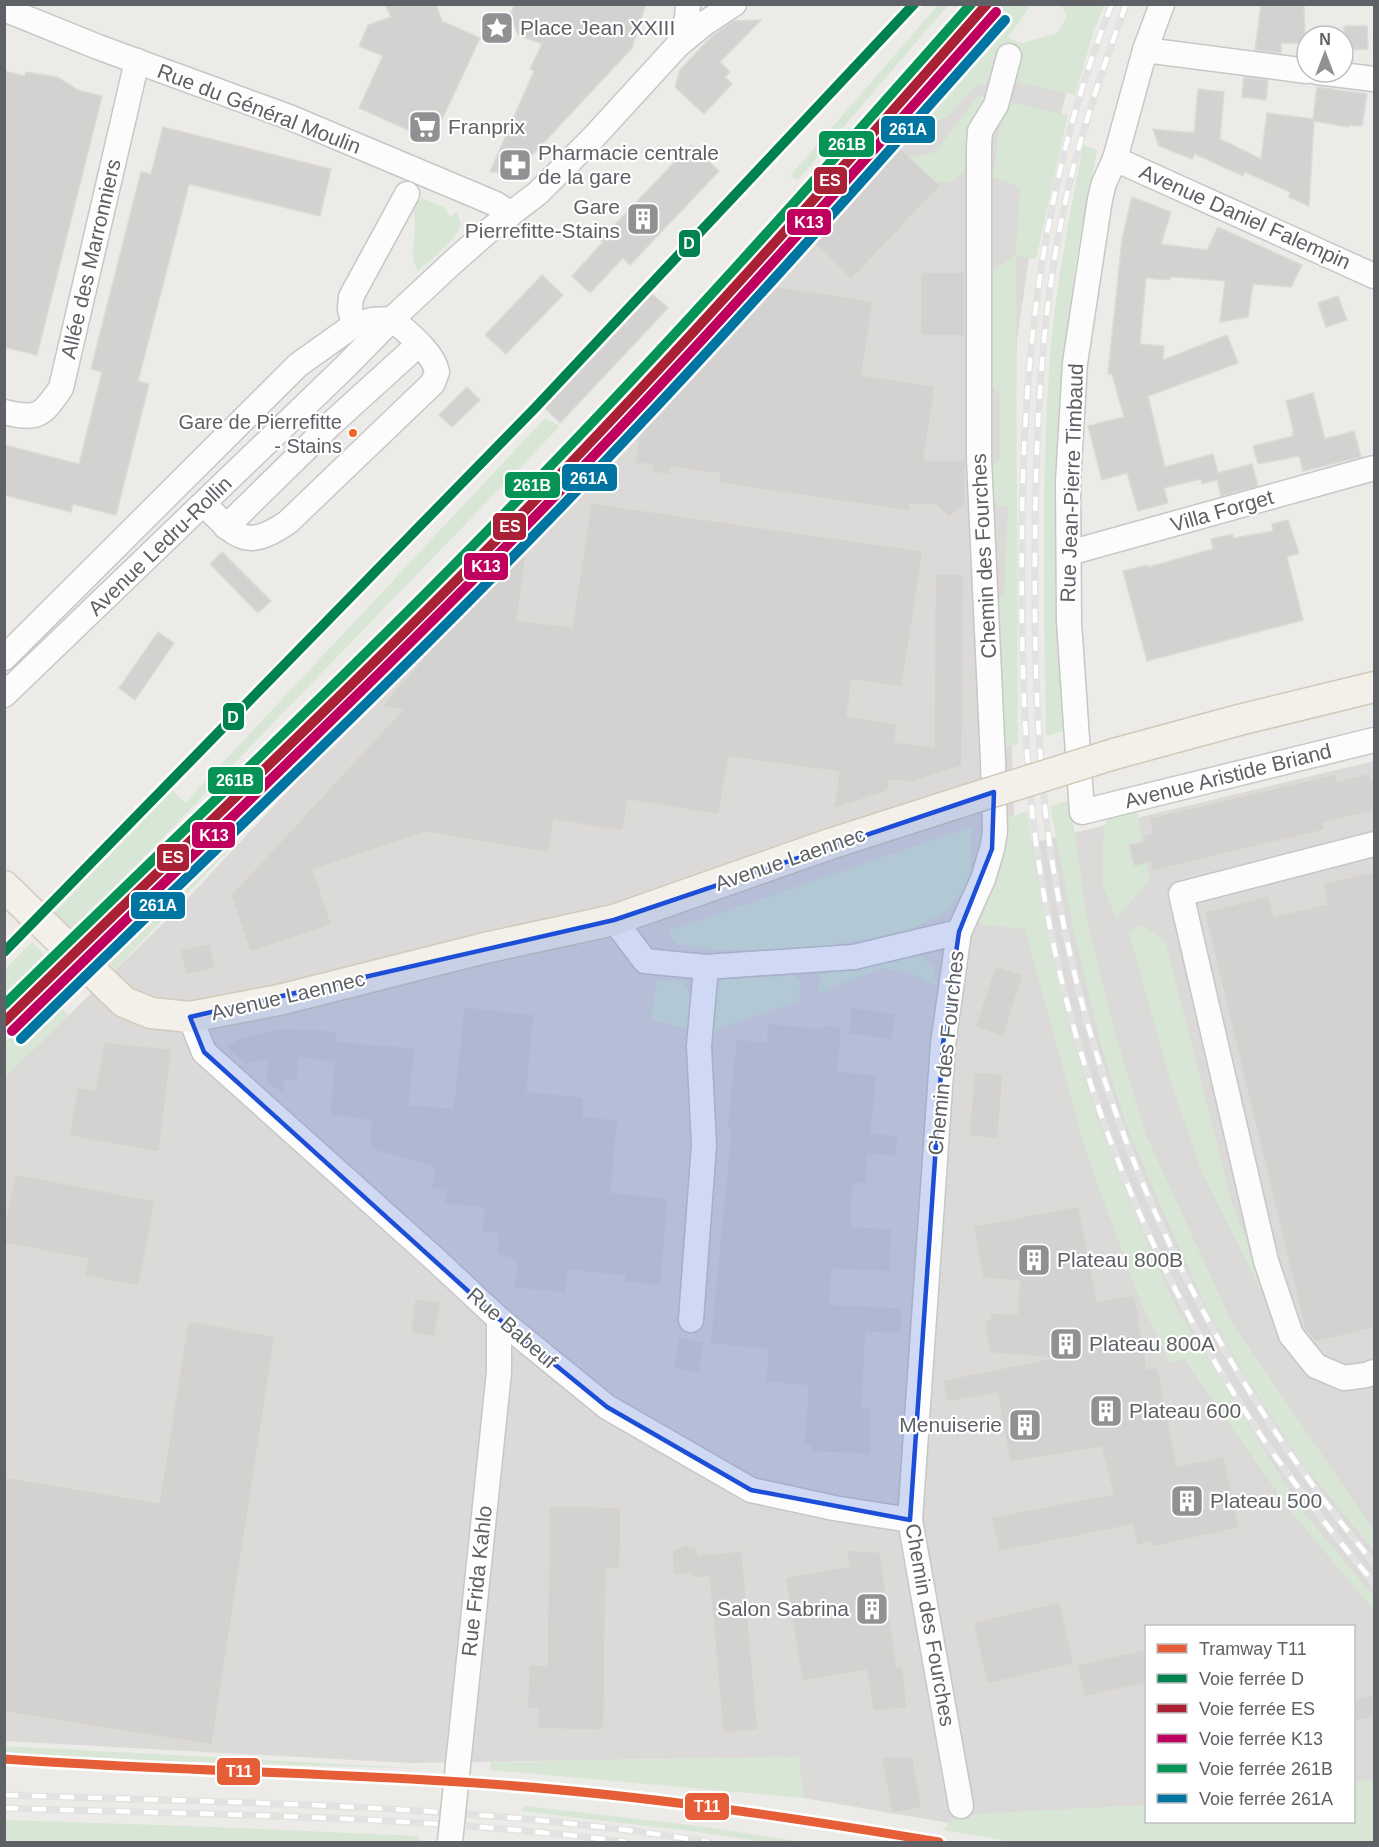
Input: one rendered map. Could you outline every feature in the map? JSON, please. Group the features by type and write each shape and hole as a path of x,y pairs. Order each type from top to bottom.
{"main road":[{"name":"Avenue Laennec","path":"4,886 124,1002 144,1011 190,1017 279,1000 485,948 614,920 830,844 1114,754 1374,687"}],"street":[{"path":"678,45 687,18 688,4"},
{"name":"Avenue Ledru-Rollin","path":"4,695 452,263 538,193 678,45 713,17 734,4"},
{"name":"Rue Jean-Pierre Timbaud","path":"1082,812 1071,680 1069,553 1069,471 1075,363 1104,183 1115,159 1145,50 1162,4"},
{"name":"Rue du Général Moulin","path":"4,9 289,117 496,204 511,214"},
{"path":"1145,50 1295,69"},
{"name":"Allée des Marronniers","path":"4,412 25,417 46,411 61,388 137,61"},
{"name":"Chemin des Fourches","path":"961,1806 910,1520 943,1044 959,932 983,879 995,832 979,459 979,147 980,131 996,105 1007,65"},
{"path":"1355,77 1374,79"},
{"name":"Avenue Daniel Falempin","path":"1115,159 1374,276"},
{"path":"354,325 350,309 351,297 407,194"},
{"path":"4,658 298,365 354,325 372,320 392,320 419,344 436,367 437,372 433,383 288,522 272,533 256,538 235,534 204,504"},
{"path":"226,527 332,423 419,344"},
{"name":"Villa Forget","path":"1069,553 1374,468"},
{"name":"Avenue Aristide Briand","path":"1082,812 1374,740"},
{"path":"1374,844 1181,894 1266,1261 1291,1335 1316,1366 1344,1378 1374,1372"},
{"path":"614,920 645,960 706,967 854,957 959,932"},
{"path":"691,1320 704,1145 699,1046 706,967"},
{"name":"Rue Babeuf","path":"190,1017 204,1052 499,1319 607,1407 751,1490 834,1508 910,1520"},
{"name":"Rue Frida Kahlo","path":"450,1842 499,1372 499,1319"}],"highlighted area":[{"path":"994,792 992,849 959,932 943,1044 910,1520 751,1490 607,1407 499,1319 204,1052 190,1017 614,920"}],"shaded area":[{"path":"952,69 1071,74 1034,223 1017,340 1010,687 1015,847 1374,761 1374,1842 1085,1842 1014,1834 803,1798 798,1757 409,1763 5,1741 5,1077 177,910 799,241"}],"green space":[{"path":"938,5 948,5 798,180 790,176"},
{"path":"1003,5 1031,5 1008,38 1022,43 1057,33 1067,16 1061,5 1104,5 1094,30 1075,95 1016,82 994,80 975,87 948,116 905,135 885,131"},
{"path":"990,95 973,163 952,182 925,181 908,159 936,152 978,96"},
{"path":"1003,101 1068,115 1036,259 1016,256 1018,744 991,753 989,602 1004,595 1008,507 989,504 991,465 1000,460 1000,395 989,381 989,274 1016,255 1020,187 993,177"},
{"path":"1083,145 1097,150 1076,260 1059,411 1064,731 1046,736 1044,507 1046,415 1051,341 1058,285"},
{"path":"422,198 444,207 450,217 456,212 460,219 460,227 448,244 418,271 413,257 415,216 413,208"},
{"path":"545,418 560,426 73,931 53,914 172,789 185,803"},
{"path":"566,492 116,969 93,955"},
{"path":"1070,800 1087,921 1114,1030 1146,1135 1232,1323 1374,1531 1374,1551 1302,1463 1246,1377 1207,1309 1128,1130 1102,1048 1074,933 1050,806"},
{"path":"1136,809 1150,880 1116,918 1103,886 1103,844 1106,820"},
{"path":"1027,811 1054,964 1072,1039 1099,1124 1135,1215 1176,1307 1300,1508 1374,1597 1374,1610 1293,1514 1184,1359 1170,1363 1140,1300 1083,1141 1025,929 979,924 1002,867 1006,818"},
{"path":"971,827 971,880 946,912 908,931 806,950 720,950 677,944 669,936 671,930"},
{"path":"1140,925 1165,940 1232,1204 1283,1334 1202,1172 1170,1079 1129,932"},
{"path":"32,942 45,955 5,995 5,969"},
{"path":"903,956 920,957 929,961 938,986 912,974 882,968 819,993 820,975 833,970"},
{"path":"793,975 800,982 799,1001 709,1032 711,984 723,980"},
{"path":"657,979 682,981 691,996 688,1030 651,1019"},
{"path":"50,998 69,1015 5,1077 5,1042"},
{"path":"5,1746 430,1769 69,1758 5,1753"},
{"path":"799,1757 803,1798 490,1770 490,1762"},
{"path":"1374,1779 1374,1842 1013,1842 943,1830 956,1815 1145,1805 1145,1823 1355,1823 1355,1782"},
{"path":"526,1806 699,1826 802,1842 763,1842 521,1811"},
{"path":"5,1820 418,1836 420,1842 5,1842"}],"building":[{"path":"385,4 436,4 442,21 480,38 437,130 423,137 359,108 383,56 359,46 368,25 391,17"},
{"path":"515,4 646,4 632,48 536,151 515,170 490,172 534,71 530,69 542,44 518,35 510,15"},
{"path":"1261,4 1304,4 1305,24 1295,24 1295,43 1281,43 1281,53 1255,50"},
{"path":"761,20 720,62 730,72 725,77 732,84 704,114 675,87 680,70 712,36 734,21"},
{"path":"1355,26 1367,26 1368,49 1355,50"},
{"path":"4,71 25,76 26,72 57,77 78,90 102,96 37,355 4,347"},
{"path":"1244,77 1268,80 1266,100 1242,97"},
{"path":"1317,87 1367,94 1362,126 1349,125 1348,127 1314,121 1309,206 1289,197 1290,192 1245,172 1243,176 1195,154 1192,159 1159,146 1153,129 1194,133 1198,89 1224,92 1220,139 1261,159 1267,113 1313,119"},
{"path":"163,127 331,169 320,216 189,184 138,381 149,384 116,515 73,504 71,512 4,495 4,445 79,464 102,372 91,369 141,172 151,174"},
{"path":"895,144 940,186 851,280 808,237"},
{"name":"Gare Pierrefitte-Stains","path":"691,145 719,171 630,265 623,258 590,293 572,276 603,242 600,240"},
{"path":"1132,197 1171,212 1161,244 1207,250 1218,227 1302,265 1291,287 1253,284 1248,317 1220,322 1225,281 1175,277 1170,277 1170,280 1146,278 1140,344 1164,346 1163,360 1227,335 1238,363 1148,396 1165,467 1213,454 1218,473 1252,464 1258,486 1221,496 1217,480 1202,484 1201,479 1164,488 1168,503 1138,511 1127,473 1102,480 1088,426 1124,417 1112,374 1108,374 1122,239"},
{"path":"921,272 965,272 965,336 920,336"},
{"path":"542,275 563,295 506,354 485,335"},
{"path":"767,285 873,301 862,375 935,386 924,460 965,460 965,505 949,517 936,505 910,504 909,511 718,483 720,474 671,467 670,475 652,472 652,465 635,463 641,420"},
{"path":"652,294 668,308 560,423 544,407"},
{"path":"1338,296 1347,320 1326,327 1318,303"},
{"path":"467,387 480,400 452,427 439,415"},
{"path":"1313,393 1325,439 1354,431 1361,457 1303,471 1299,456 1258,464 1253,446 1293,436 1286,401"},
{"path":"591,503 923,551 902,687 852,680 847,716 897,724 895,742 934,747 935,574 964,574 962,766 913,782 889,780 888,791 833,809 839,772 729,757 719,815 628,800 623,831 554,820 549,853 426,832 313,870 332,925 250,952 231,895 402,710 381,707 529,535 517,620 572,627"},
{"path":"1288,520 1299,553 1287,557 1303,620 1147,661 1123,571 1148,565 1149,567 1213,549 1211,539 1232,534 1234,538 1273,531 1272,524"},
{"path":"222,552 271,601 258,613 210,564"},
{"path":"158,632 174,643 135,700 119,688"},
{"path":"1370,773 1374,781 1374,811 1323,823 1325,830 1152,871 1150,862 1134,866 1129,845 1145,841 1143,835 1152,833 1149,818 1335,774 1337,781"},
{"path":"1374,872 1374,1328 1315,1342 1305,1330 1204,912 1269,896 1274,916 1327,904 1323,883"},
{"path":"210,943 216,968 186,975 180,950"},
{"path":"995,966 1023,975 1003,1037 975,1027"},
{"path":"464,1007 534,1014 527,1091 584,1097 583,1116 618,1120 611,1192 668,1198 661,1286 625,1282 625,1276 568,1270 566,1293 514,1288 517,1261 497,1254 498,1234 482,1232 484,1208 444,1204 446,1190 432,1189 434,1167 370,1149 371,1121 330,1115 334,1062 299,1058 297,1081 285,1080 283,1095 266,1081 268,1060 245,1065 225,1046 239,1038 283,1028 337,1031 336,1041 415,1048 409,1105 453,1108"},
{"path":"851,1007 896,1013 892,1040 848,1034"},
{"path":"768,1023 822,1029 823,1025 842,1027 838,1071 877,1075 871,1133 898,1135 896,1157 868,1154 866,1184 853,1183 851,1226 892,1229 890,1272 832,1269 830,1304 903,1308 901,1334 866,1332 862,1408 871,1408 871,1454 810,1452 810,1445 804,1444 808,1386 765,1382 768,1350 710,1344 731,1128 727,1128 736,1039 766,1042"},
{"path":"104,1042 172,1049 159,1152 69,1136 77,1087 95,1090"},
{"path":"974,1072 1003,1074 998,1139 969,1136"},
{"path":"15,1174 155,1201 139,1286 84,1276 88,1259 4,1243 4,1225"},
{"path":"1079,1206 1097,1301 1135,1295 1147,1369 1158,1367 1177,1466 1224,1456 1239,1528 1152,1547 1151,1542 1137,1546 1132,1525 999,1552 991,1517 1113,1494 1101,1447 1010,1462 997,1393 946,1402 943,1380 1052,1358 990,1353 984,1321 991,1319 989,1313 1017,1314 1019,1281 983,1278 973,1226"},
{"path":"415,1298 441,1302 435,1337 410,1333"},
{"path":"188,1321 275,1336 212,1745 4,1712 4,1477 159,1503"},
{"path":"678,1337 704,1342 699,1373 674,1369"},
{"path":"549,1506 621,1507 620,1569 606,1568 604,1730 538,1729 538,1709 527,1709 529,1665 547,1665"},
{"path":"690,1544 690,1548 697,1547 698,1555 742,1551 758,1730 723,1733 709,1577 693,1578 692,1573 673,1575 672,1550"},
{"path":"846,1550 880,1552 897,1667 903,1666 907,1708 873,1711 866,1670 802,1681 785,1577 849,1566"},
{"path":"1060,1602 1074,1664 987,1684 973,1622"},
{"path":"1145,1649 1145,1683 1084,1697 1077,1665"},
{"path":"1374,1694 1374,1717 1355,1722 1355,1699"},
{"path":"881,1757 913,1757 922,1808 892,1813"}],"railway":[{"path":"1112,4 1089,67 1070,130 1055,195 1043,260 1027,391 1022,524 1023,667 1032,810 1044,894 1061,977 1083,1060 1110,1141 1142,1220 1179,1297 1220,1372 1292,1479 1374,1583"},
{"path":"1126,4 1092,103 1065,203 1050,287 1041,371 1036,499 1036,656 1039,733 1050,847 1068,945 1093,1042 1124,1136 1162,1228 1206,1317 1256,1402 1312,1485 1374,1563"},
{"path":"4,1795 358,1807 534,1820 621,1829 709,1842"},
{"path":"4,1808 394,1821 549,1833 626,1842"}],"tram line":[{"name":"T11","path":"4,1759 429,1780 547,1789 715,1808 939,1842"}],"rail line":[{"name":"D","path":"4,952 535,408 914,4"},
{"name":"261B","path":"4,1005 321,697 568,448 685,323 971,4"},
{"name":"ES","path":"4,1022 326,709 517,519 755,264 987,4"},
{"name":"K13","path":"12,1031 462,591 586,464 705,337 996,12"},
{"name":"261A","path":"21,1039 343,726 595,472 714,345 1005,20"}],"place":[{"name":"Place Jean XXIII","path":"497,28"},
{"name":"Franprix","path":"425,127"},
{"name":"Pharmacie centrale de la gare","path":"515,165"},
{"name":"Gare Pierrefitte-Stains","path":"643,219"},
{"name":"Gare de Pierrefitte - Stains","path":"353,433"},
{"name":"Plateau 800B","path":"1034,1260"},
{"name":"Plateau 800A","path":"1066,1344"},
{"name":"Plateau 600","path":"1106,1411"},
{"name":"Menuiserie","path":"1025,1425"},
{"name":"Plateau 500","path":"1187,1501"},
{"name":"Salon Sabrina","path":"872,1609"}]}
